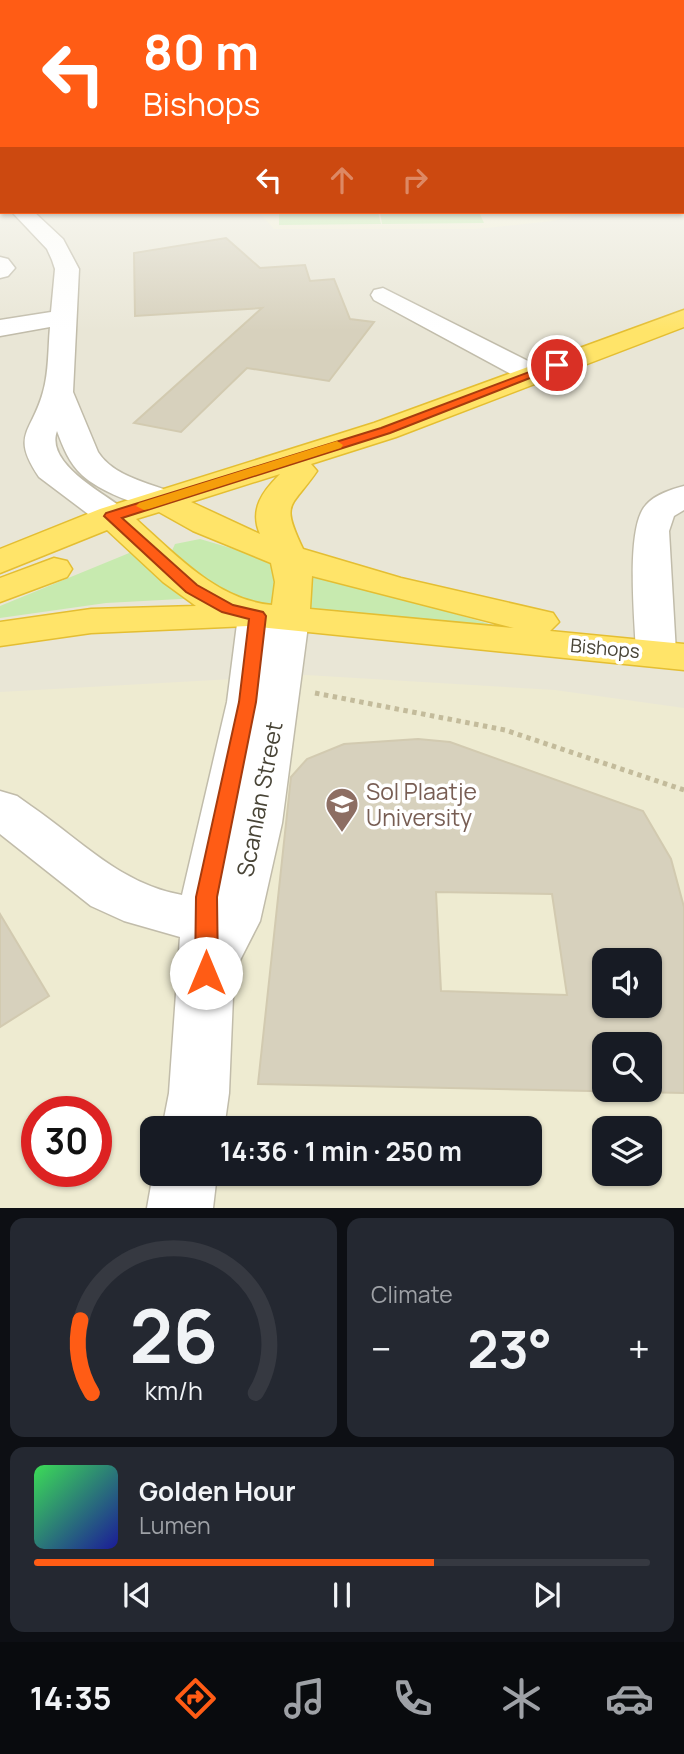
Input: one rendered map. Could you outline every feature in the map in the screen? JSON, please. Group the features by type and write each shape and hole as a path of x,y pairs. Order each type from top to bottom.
{"highway":[{"path":"0,562 176,508 684,318"},
{"path":"176,508 301,471 385,430"},
{"path":"0,635 91,621 266,616 294,582 288,558 274,530 271,516 276,496 301,471"},
{"name":"Bishops","path":"176,508 288,558 670,655"},
{"path":"0,591 123,526"},
{"name":"Bishops","path":"123,526 192,589 228,608 266,616 670,655"}],"street":[{"path":"0,223 17,218"},
{"path":"29,218 48,234 65,260 65,317 58,392 39,438 40,450 51,470 123,526"},
{"path":"0,264 4,268 0,271"},
{"path":"383,295 532,374"},
{"path":"7,322 65,317"},
{"path":"58,392 83,454 92,466 113,480 176,508"},
{"path":"670,655 651,531 659,510 684,496"},
{"name":"Scanlan Street","path":"195,1116 216,938 258,823 280,686 266,616"},
{"name":"Scanlan Street","path":"216,938 207,897 266,616"},
{"path":"0,809 54,848 94,883 216,938"},
{"path":"180,1208 183,1186"}],"path":[{"path":"280,686 505,730 684,790"}],"shaded area":[{"path":"0,218 684,218 684,1208 0,1208"},
{"path":"264,218 562,218 476,229 274,229"},
{"name":"Sol Plaatje University","path":"306,675 555,690 684,708 684,1208 0,1208 0,692"}],"green space":[{"path":"279,218 380,218 381,224 279,225"},
{"path":"381,218 482,218 484,223 382,224"},
{"path":"200,539 510,630 262,609 224,597 170,555 175,544"},
{"path":"139,549 199,598 106,603 0,618 0,606"}],"building":[{"path":"226,238 260,268 305,265 310,281 334,279 350,319 374,322 329,381 247,368 181,432 134,423 262,308 135,316 134,253"},
{"path":"418,739 450,742 643,811 671,859 684,907 684,1093 662,1093 662,1032 592,1032 592,1091 258,1084 291,777 307,759 344,744","holes":["436,892 552,894 567,995 441,991"]},
{"path":"0,914 49,996 0,1027"}],"slow traffic":[{"path":"144,506 337,445"}],"place":[{"name":"Sol Plaatje University","path":"342,834"}],"route":[{"path":"206,973 207,897 248,702 258,616 228,608 192,589 111,516 385,430 557,365"}]}
